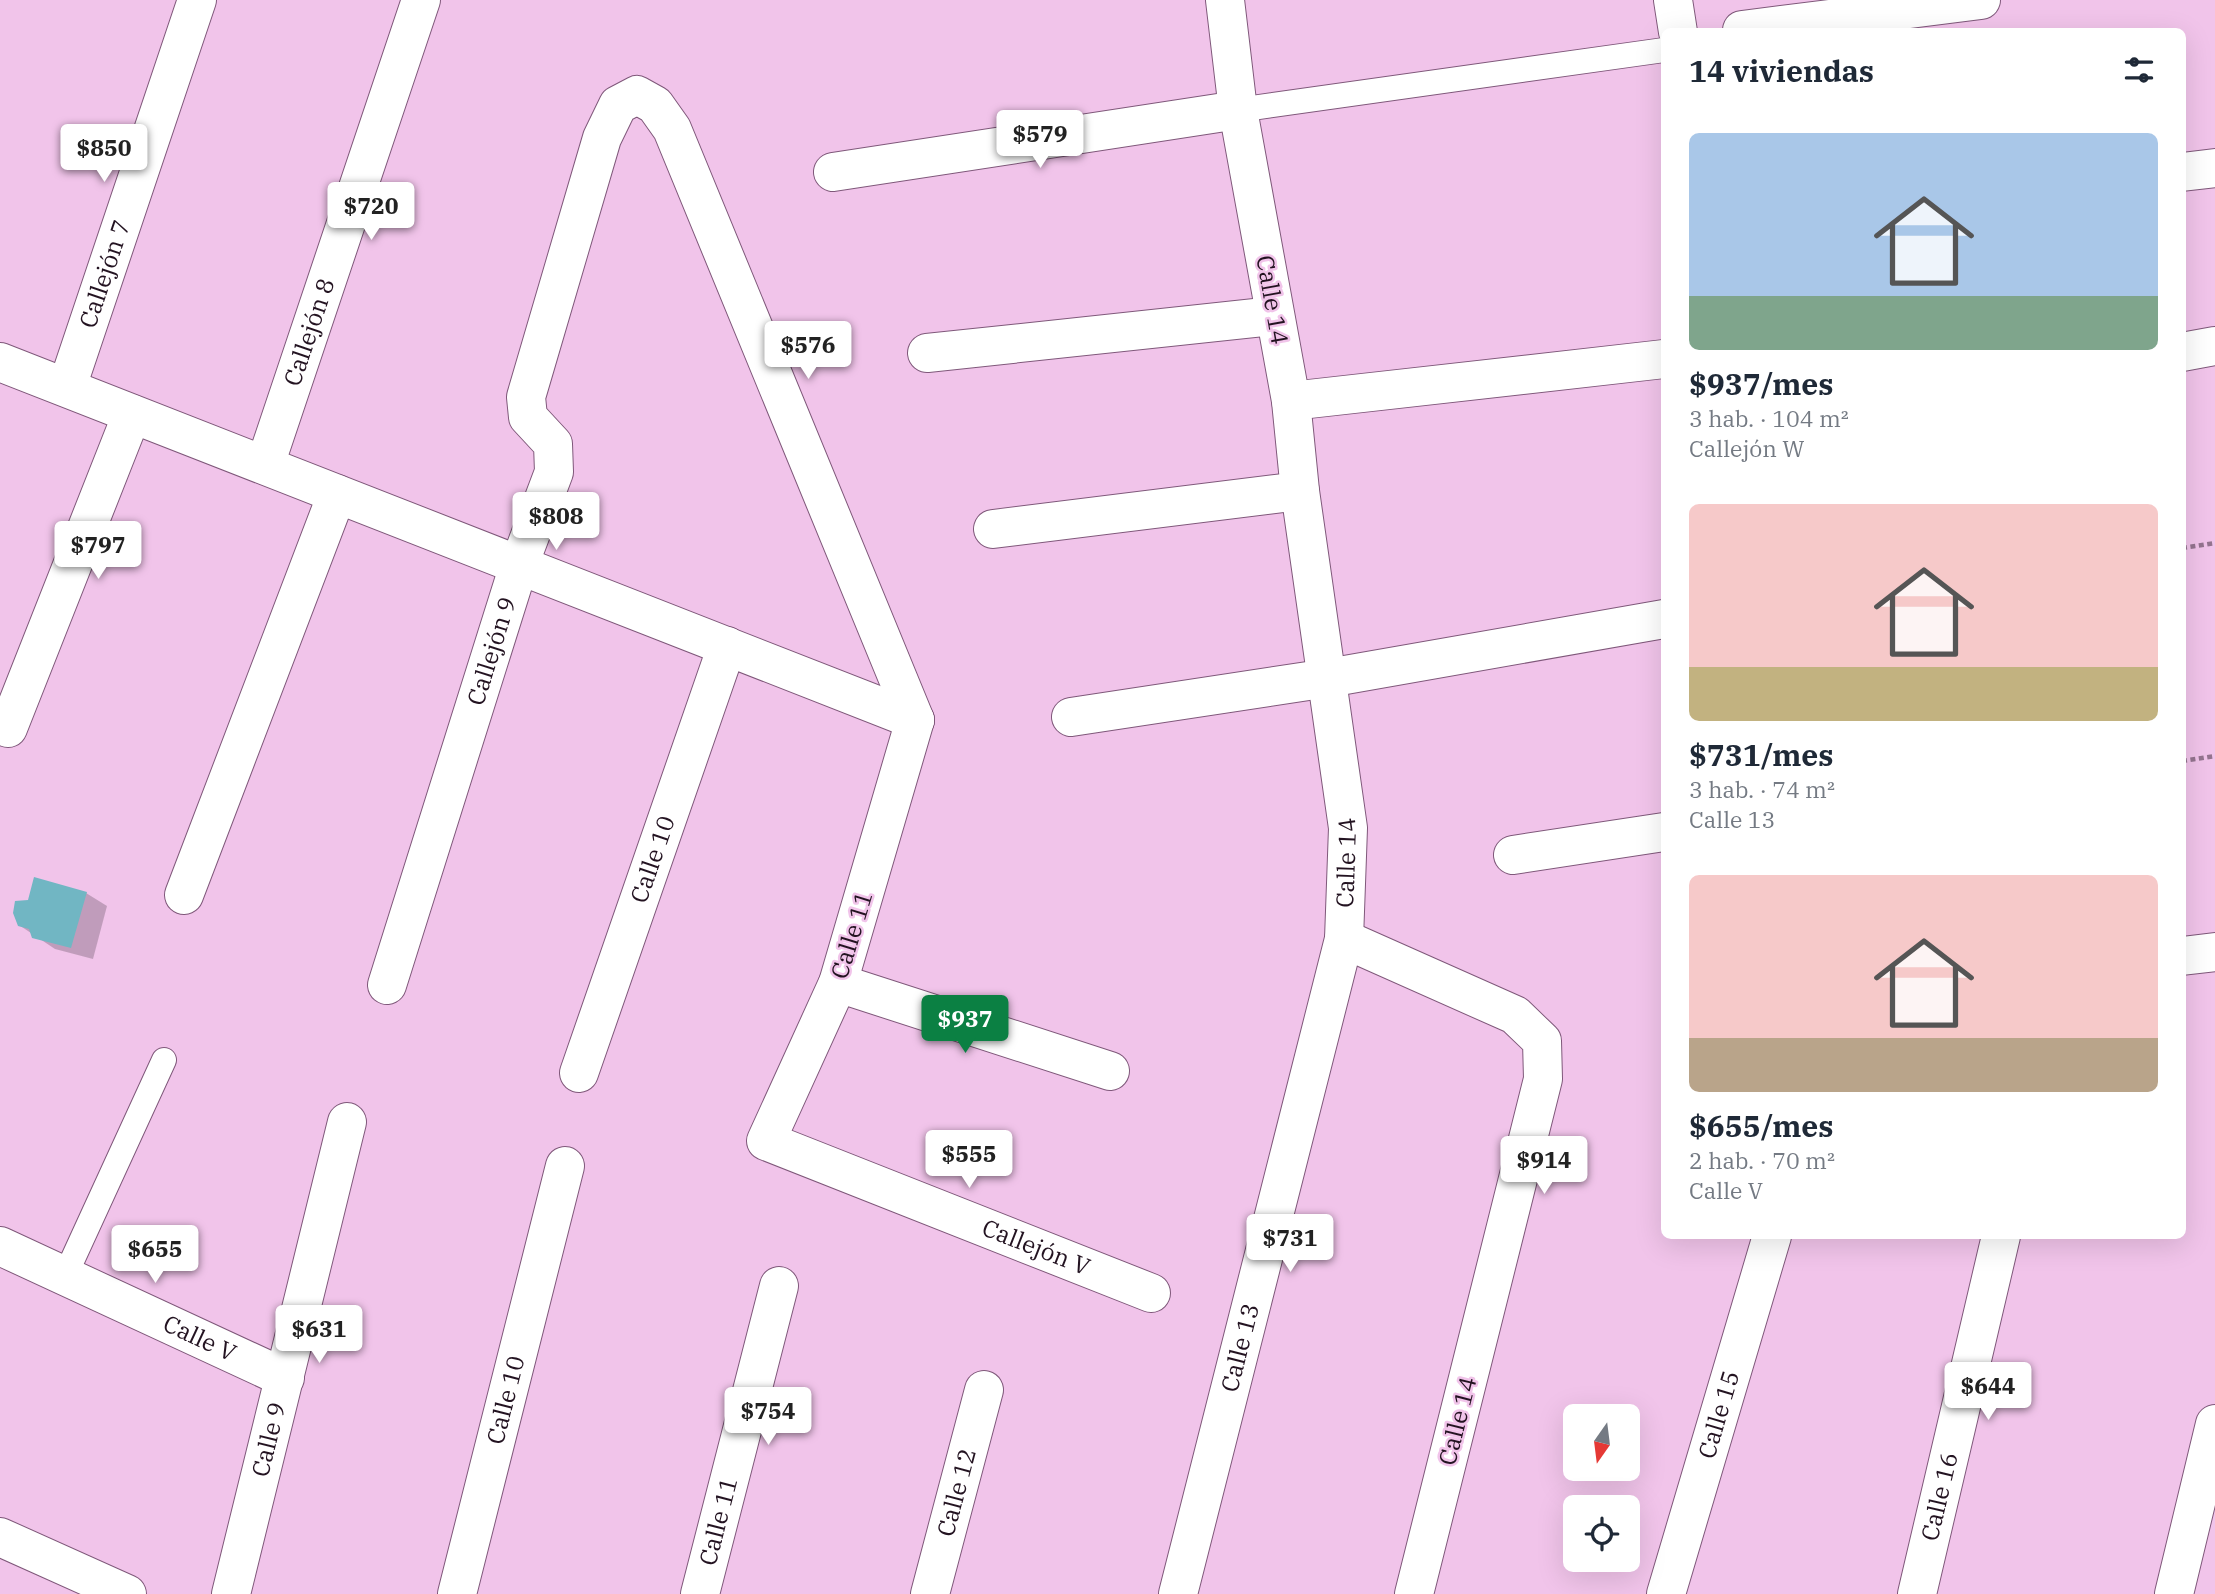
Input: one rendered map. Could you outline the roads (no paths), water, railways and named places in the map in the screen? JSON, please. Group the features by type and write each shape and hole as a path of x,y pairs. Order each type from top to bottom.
{"street":[{"name":"Callejón 7","path":"67,387 197,0"},
{"name":"Callejón 8","path":"265,465 421,0"},
{"name":"Calle 14","path":"1224,0 1238,110 1291,401 1300,491 1348,828 1344,939 1515,1015 1542,1041 1543,1079 1414,1594"},
{"path":"1673,0 1677,28"},
{"path":"1741,20 1981,0"},
{"name":"Callejón 9","path":"387,985 519,565 554,472 553,444 528,417 526,397 602,138 618,105 637,95 655,105 672,129 915,720"},
{"path":"833,172 1238,110"},
{"path":"2186,172 2215,168"},
{"path":"927,353 1274,316"},
{"path":"2186,351 2215,346"},
{"path":"1291,401 1661,359"},
{"path":"0,362 915,720"},
{"path":"8,727 132,414"},
{"path":"993,529 1300,491"},
{"path":"184,895 337,494"},
{"path":"1071,718 1328,678 1661,620"},
{"name":"Calle 10","path":"579,1073 727,646"},
{"name":"Calle 11","path":"766,1142 838,983 915,720"},
{"path":"1513,855 1661,832"},
{"name":"Calle 13","path":"1178,1594 1344,939"},
{"path":"2186,956 2215,952"},
{"path":"838,983 1110,1071"},
{"name":"Calle 9","path":"232,1594 347,1122"},
{"name":"Callejón V","path":"766,1142 1151,1293"},
{"name":"Calle 10","path":"457,1594 565,1166"},
{"name":"Calle 15","path":"1666,1594 1771,1239"},
{"name":"Calle 16","path":"1917,1594 2000,1239"},
{"name":"Calle V","path":"0,1246 285,1378"},
{"name":"Calle 11","path":"700,1594 779,1286"},
{"name":"Calle 12","path":"930,1594 984,1390"},
{"path":"2174,1594 2215,1424"},
{"path":"0,1537 127,1594"}],"lane":[{"path":"1238,110 1661,50"},
{"path":"65,1276 164,1060"}]}
